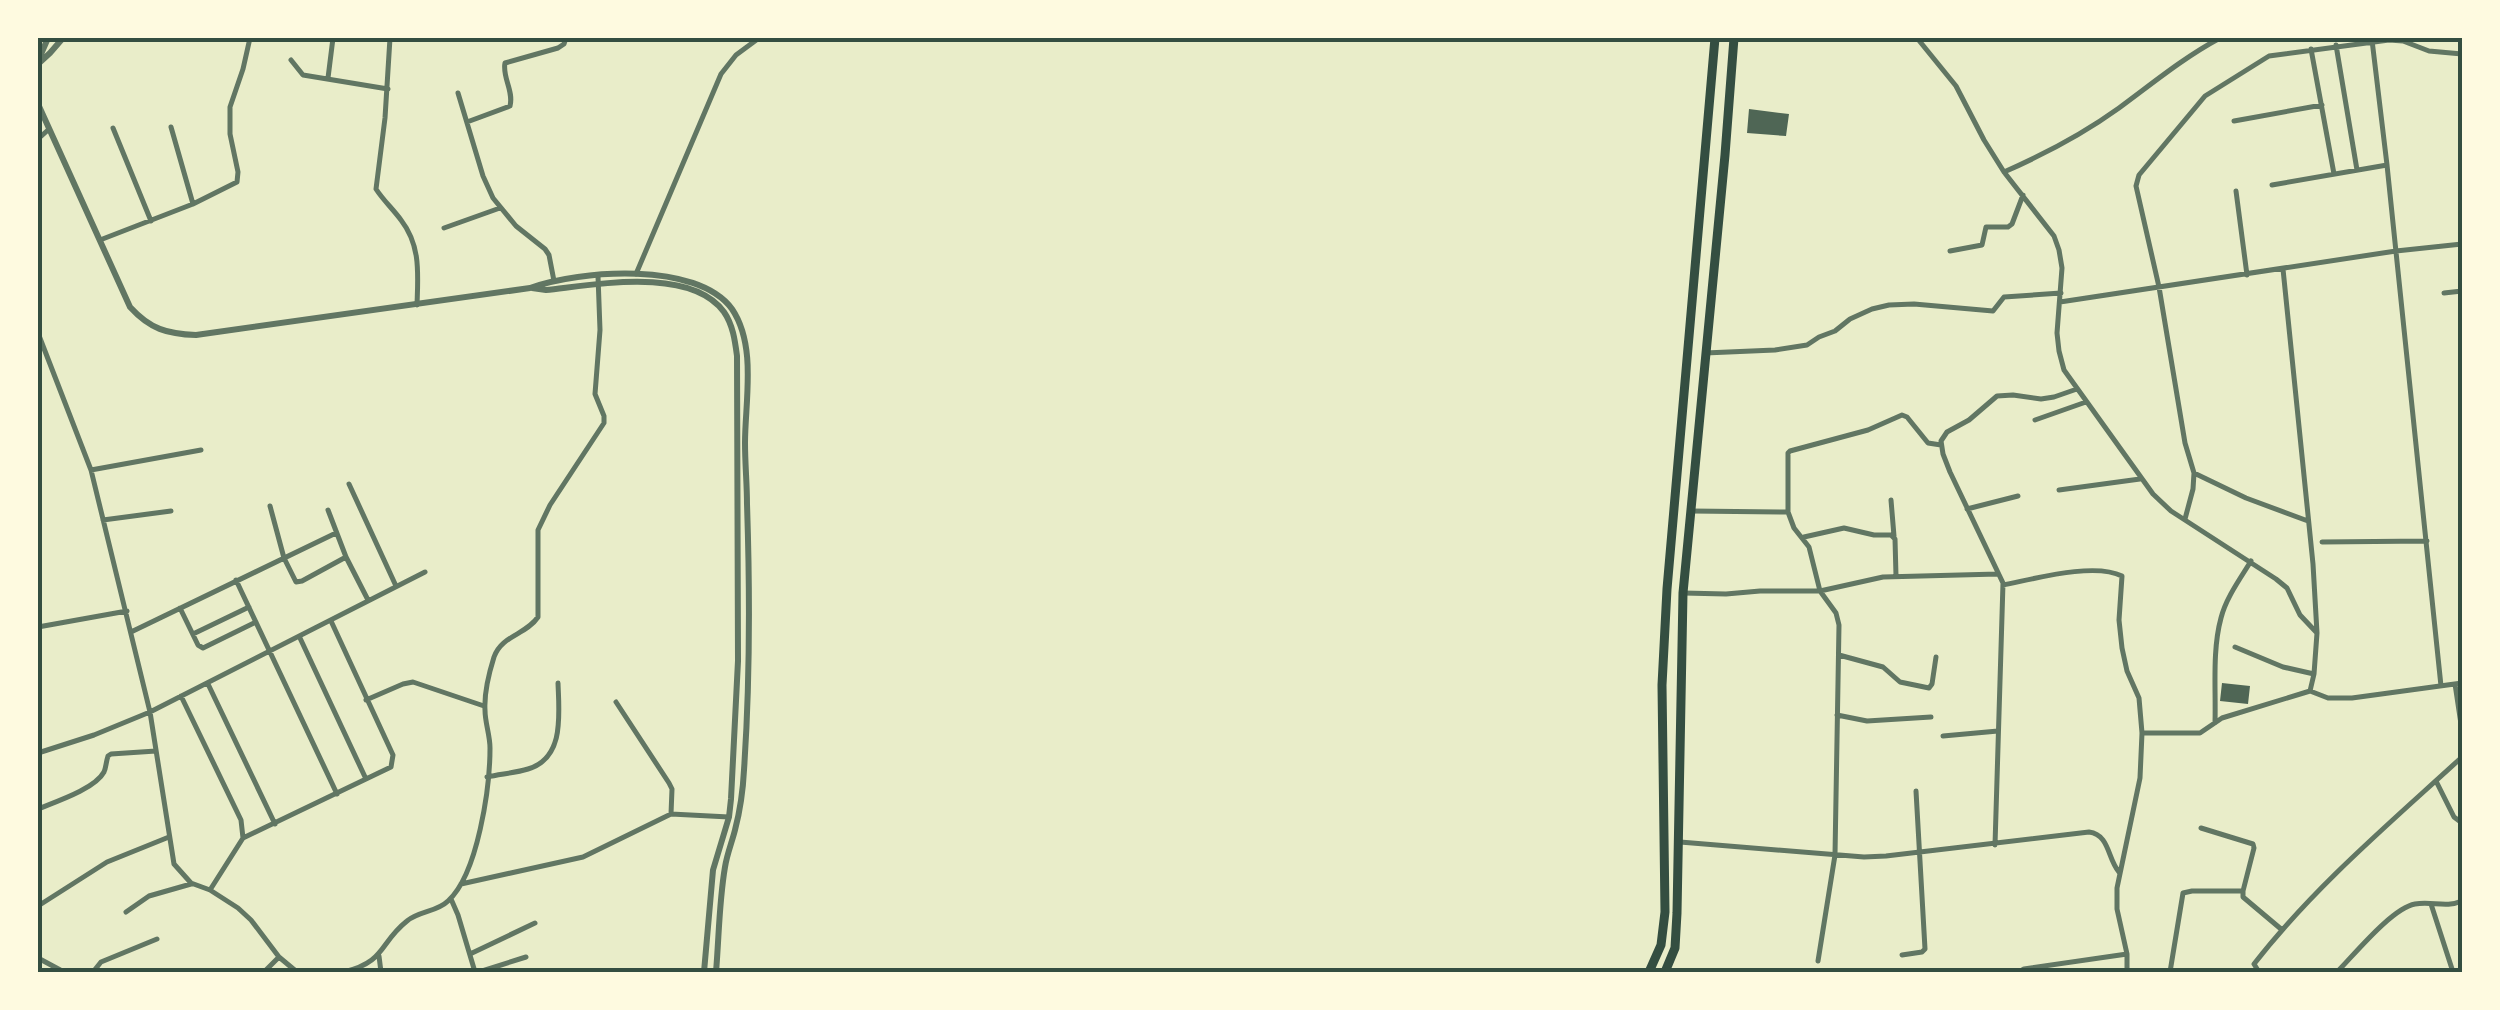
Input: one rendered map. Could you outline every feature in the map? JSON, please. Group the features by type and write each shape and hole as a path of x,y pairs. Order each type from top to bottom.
{"main road":[{"path":"1648,972 1661,946 1664,912 1662,685 1667,588 1716,38"},
{"path":"1664,972 1675,948 1683,593 1734,38"},
{"path":"1709,110 1728,111"}],"street":[{"path":"38,63 48,38"},
{"path":"38,63 63,38"},
{"path":"100,240 193,204 237,182 230,108 250,38"},
{"path":"328,78 333,38"},
{"path":"390,38 376,188 402,220 415,246 417,305"},
{"path":"467,122 510,106 506,63 558,48 566,38"},
{"path":"636,274 721,74 736,55 758,38"},
{"path":"1917,38 1956,86 2004,172 2054,236 2062,268 2057,333 2064,370 2153,494 2184,520 2251,561 2286,588 2300,615 2316,634"},
{"path":"2004,172 2091,126 2156,78 2220,38"},
{"path":"2372,40 2441,686"},
{"path":"2184,520 2194,473 2136,186 2139,175 2205,96 2269,56 2372,40 2396,40 2429,51 2462,54"},
{"path":"2336,46 2357,170"},
{"path":"2311,49 2334,174"},
{"path":"291,60 303,75 388,89"},
{"path":"458,92 488,188 516,226 545,249 554,281"},
{"path":"38,104 130,307 157,330 196,336 530,288 554,281 665,283 696,292 715,302 725,314 738,356 736,476 743,507 748,622 744,773 738,818 726,861 716,972"},
{"path":"2234,121 2322,106"},
{"path":"171,127 193,204"},
{"path":"112,128 151,221"},
{"path":"38,139 48,130"},
{"path":"2272,185 2388,164"},
{"path":"2236,191 2247,274"},
{"path":"1950,251 1980,246 1986,227 2012,224 2022,195"},
{"path":"444,228 500,208"},
{"path":"2060,302 2462,244"},
{"path":"2283,269 2316,634 2310,691"},
{"path":"530,288 546,290 636,274 675,278 721,297 734,312 745,344 738,661 729,816 713,870 704,972"},
{"path":"344,972 360,968 379,956 410,919 451,899 468,870 481,826 490,748 484,706 496,652 506,639 533,625 538,617 541,522 604,423 594,394 600,330 598,280"},
{"path":"2444,293 2462,291"},
{"path":"1705,354 1807,345 1850,319 1888,305 1990,311 1996,310 2004,297 2061,293"},
{"path":"38,333 90,470 127,611 150,712 174,864 191,883 226,899 250,920 296,972"},
{"path":"736,347 745,344"},
{"path":"1996,845 2003,585 1941,445 1947,432 1969,420 1997,396 2054,398 2078,388"},
{"path":"2035,420 2086,402"},
{"path":"1818,961 1835,855 1839,625 1836,613 1820,591 1809,547 1794,528 1788,512 1788,453 1868,430 1902,415 1928,443 1941,445"},
{"path":"90,470 201,450"},
{"path":"2194,473 2308,521"},
{"path":"2059,490 2140,479"},
{"path":"349,484 396,586"},
{"path":"1967,509 2018,496"},
{"path":"1891,500 1896,576"},
{"path":"270,506 294,579 300,582 346,557"},
{"path":"328,510 368,600"},
{"path":"1690,510 1788,512"},
{"path":"103,520 172,511"},
{"path":"1803,538 1844,528 1894,536"},
{"path":"131,632 336,533"},
{"path":"2322,542 2427,541"},
{"path":"2215,723 2221,618 2251,561"},
{"path":"38,753 150,712 425,572"},
{"path":"2003,585 2078,572 2120,574 2122,648 2139,698 2142,732 2140,778 2119,872 2117,909 2128,972"},
{"path":"1683,593 1820,591 1896,576 1999,574"},
{"path":"236,580 337,794"},
{"path":"193,634 249,607"},
{"path":"180,608 200,647 205,648 256,622"},
{"path":"38,618 39,627 127,611"},
{"path":"210,890 243,838 391,767 394,759 331,621"},
{"path":"300,638 366,779"},
{"path":"2235,647 2283,667 2314,674"},
{"path":"1839,655 1883,667 1900,682 1926,688 1932,684 1936,657"},
{"path":"366,700 413,682 484,706"},
{"path":"487,776 536,766 553,749 559,726 558,683"},
{"path":"2142,732 2194,734 2230,715 2310,691 2342,698 2459,683 2462,731"},
{"path":"208,684 275,824"},
{"path":"181,696 241,820 243,838"},
{"path":"616,702 670,783 671,814"},
{"path":"1837,716 1867,721 1932,717"},
{"path":"1943,736 1998,731"},
{"path":"38,809 98,779 111,754 156,751"},
{"path":"2246,972 2281,930 2382,829 2462,757"},
{"path":"2436,781 2456,821 2462,824"},
{"path":"1902,956 1925,949 1916,791"},
{"path":"460,884 584,857 671,814 729,816"},
{"path":"2202,828 2254,846 2243,891 2245,900 2281,930"},
{"path":"1680,842 1864,857 1996,845 2074,832 2096,833 2104,840 2119,872"},
{"path":"38,906 107,862 169,837"},
{"path":"126,912 150,896 191,883"},
{"path":"2170,972 2182,894 2243,891"},
{"path":"451,899 477,972 526,957"},
{"path":"2337,972 2396,913 2411,904 2449,906 2462,901"},
{"path":"2431,904 2454,972"},
{"path":"470,954 535,923"},
{"path":"93,972 102,962 157,939"},
{"path":"2020,972 2126,954"},
{"path":"379,956 381,972"},
{"path":"264,972 279,957"},
{"path":"38,958 64,972"},
{"path":"2254,964 2259,972"}],"building":[{"path":"1749,109 1789,114 1786,136 1747,133"},
{"path":"2222,683 2250,686 2248,704 2220,701"}]}
